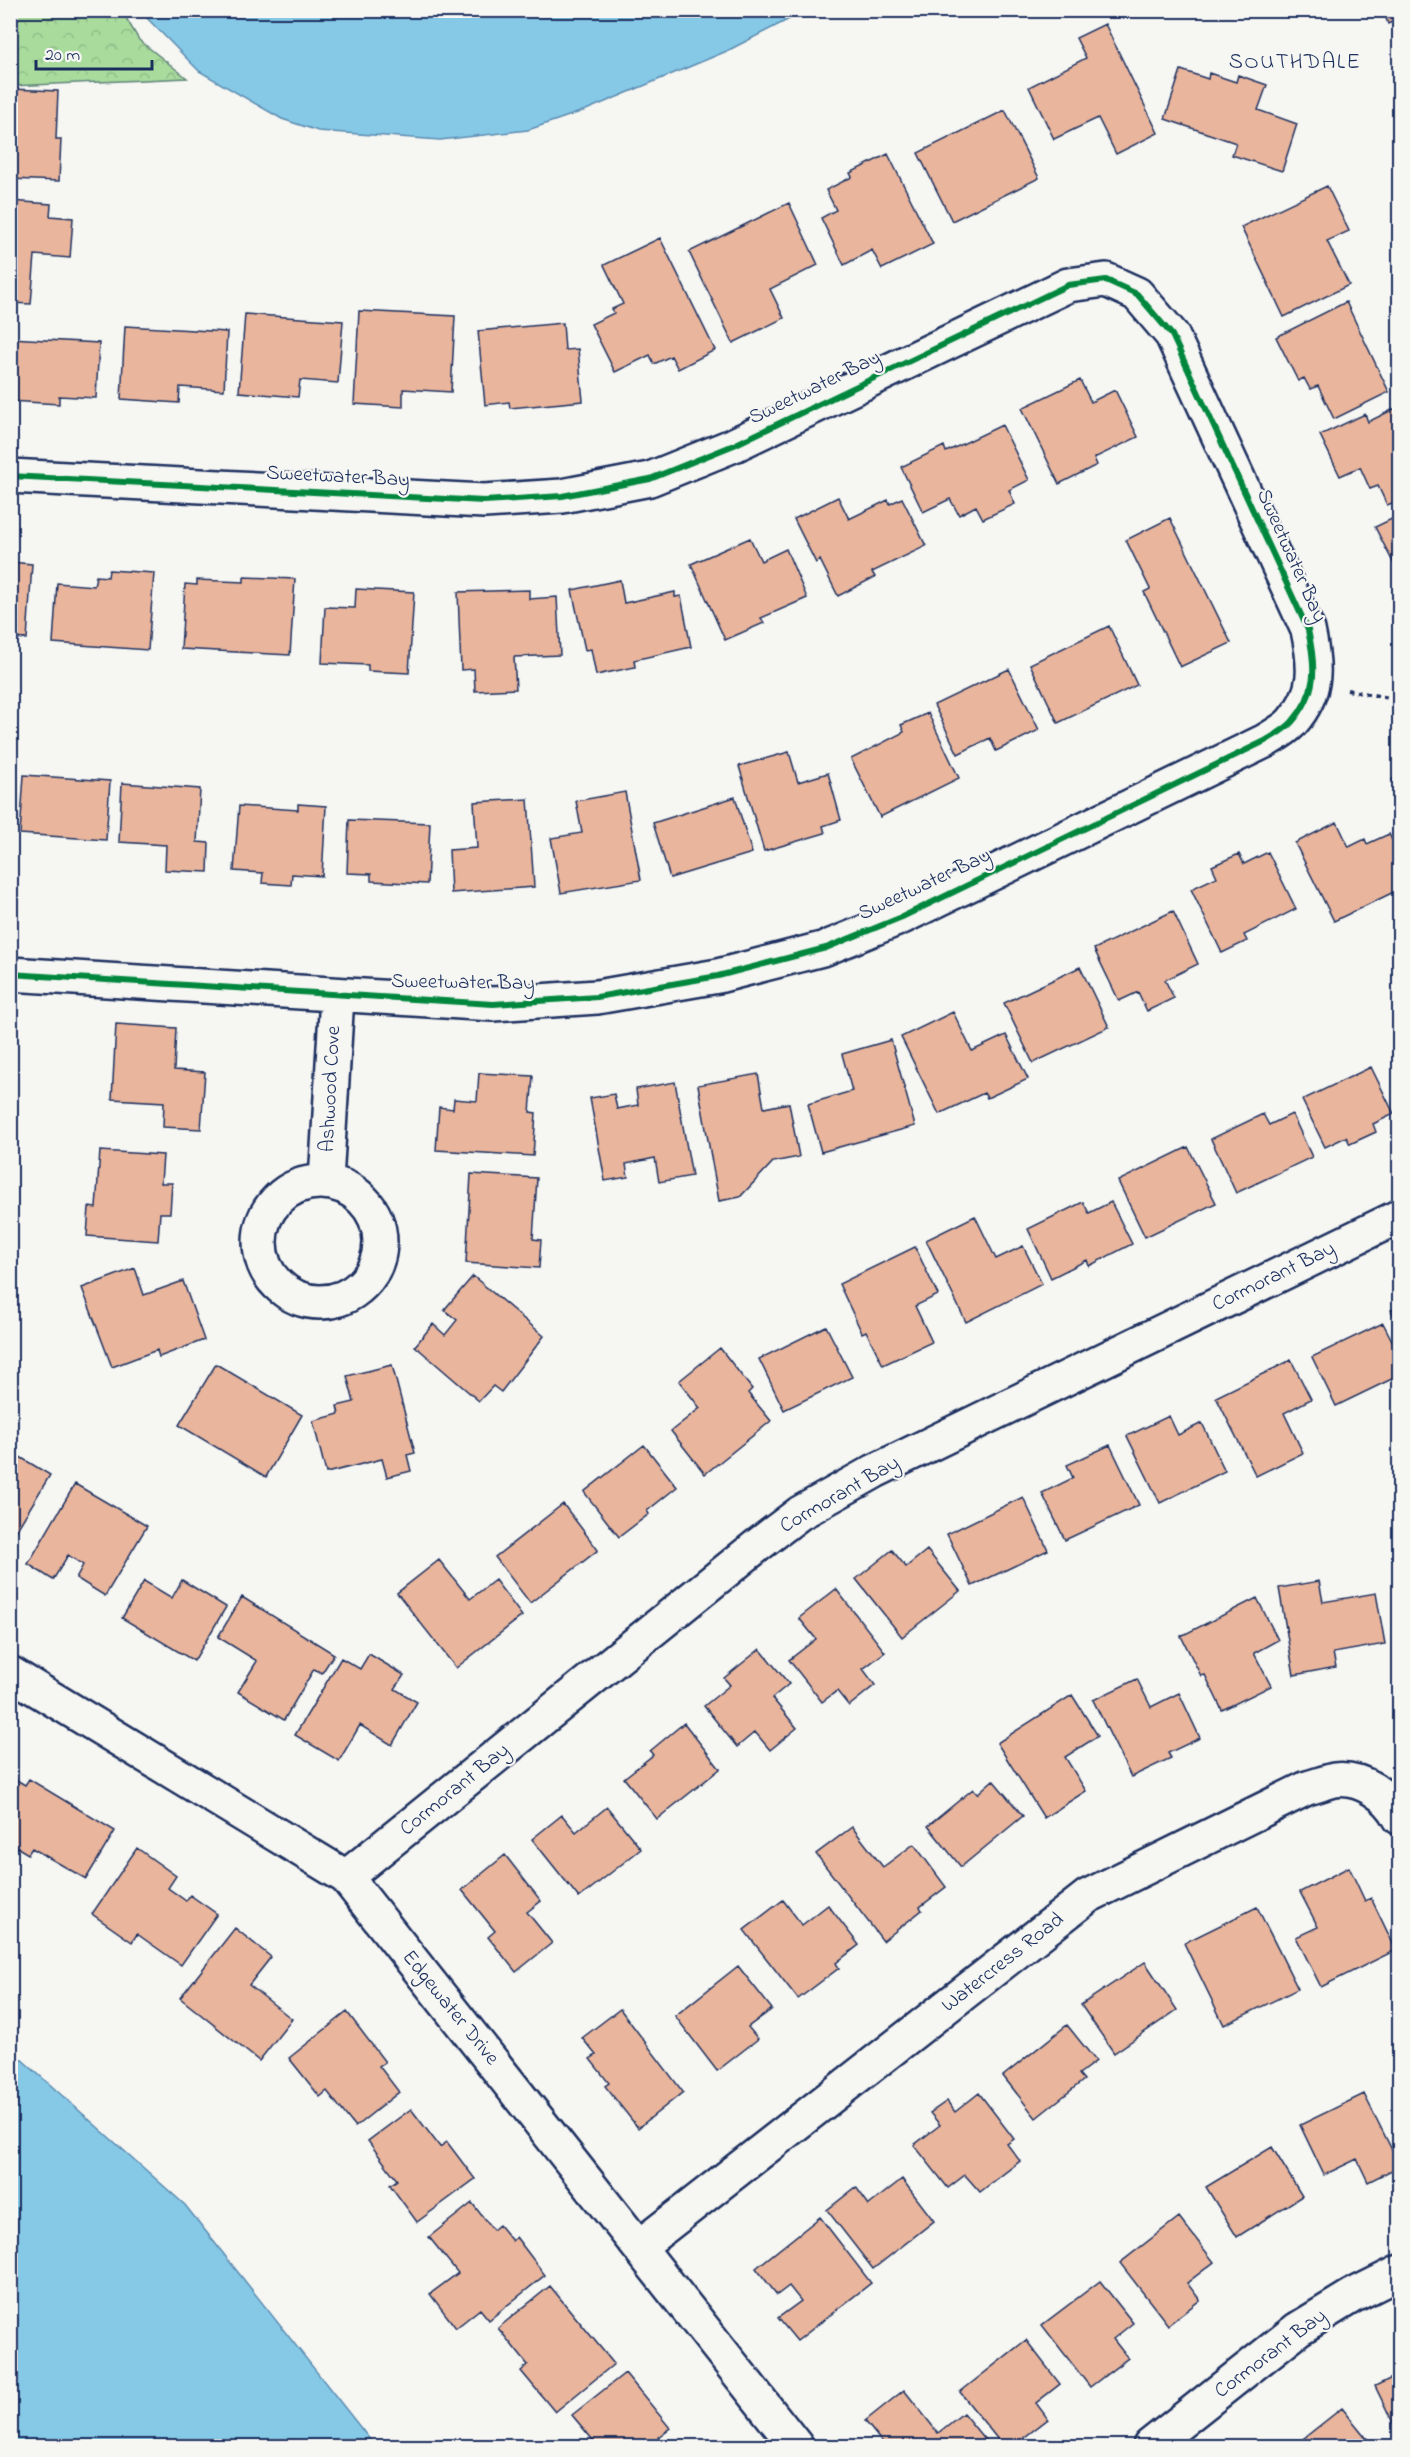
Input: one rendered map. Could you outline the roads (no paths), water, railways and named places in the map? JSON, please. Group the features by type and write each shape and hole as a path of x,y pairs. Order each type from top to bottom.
{"street":[{"name":"Sweetwater Bay","path":"10,476 484,501 562,496 650,479 734,445 1068,285 1106,280 1137,294 1172,335 1308,630 1315,660 1313,689 1291,723 1265,741 902,916 826,948 718,976 597,997 493,1004 10,974"},
{"name":"Ashwood Cove","path":"326,1181 337,996"},
{"name":"Cormorant Bay","path":"346,1877 800,1513 875,1472 1400,1216"},
{"name":"Edgewater Drive","path":"10,1673 346,1877 796,2446"},
{"name":"Watercress Road","path":"640,2246 1088,1896 1307,1788 1336,1780 1363,1783 1393,1804 1400,1818"},
{"name":"Cormorant Bay","path":"1150,2446 1298,2329 1352,2296 1400,2272"}],"water":[{"path":"140,11 805,11 727,51 586,110 528,130 440,140 318,131 282,119 199,71"},
{"path":"10,2049 185,2205 375,2446 11,2446"}],"district":[{"name":"SOUTHDALE","path":"1295,63"}]}
